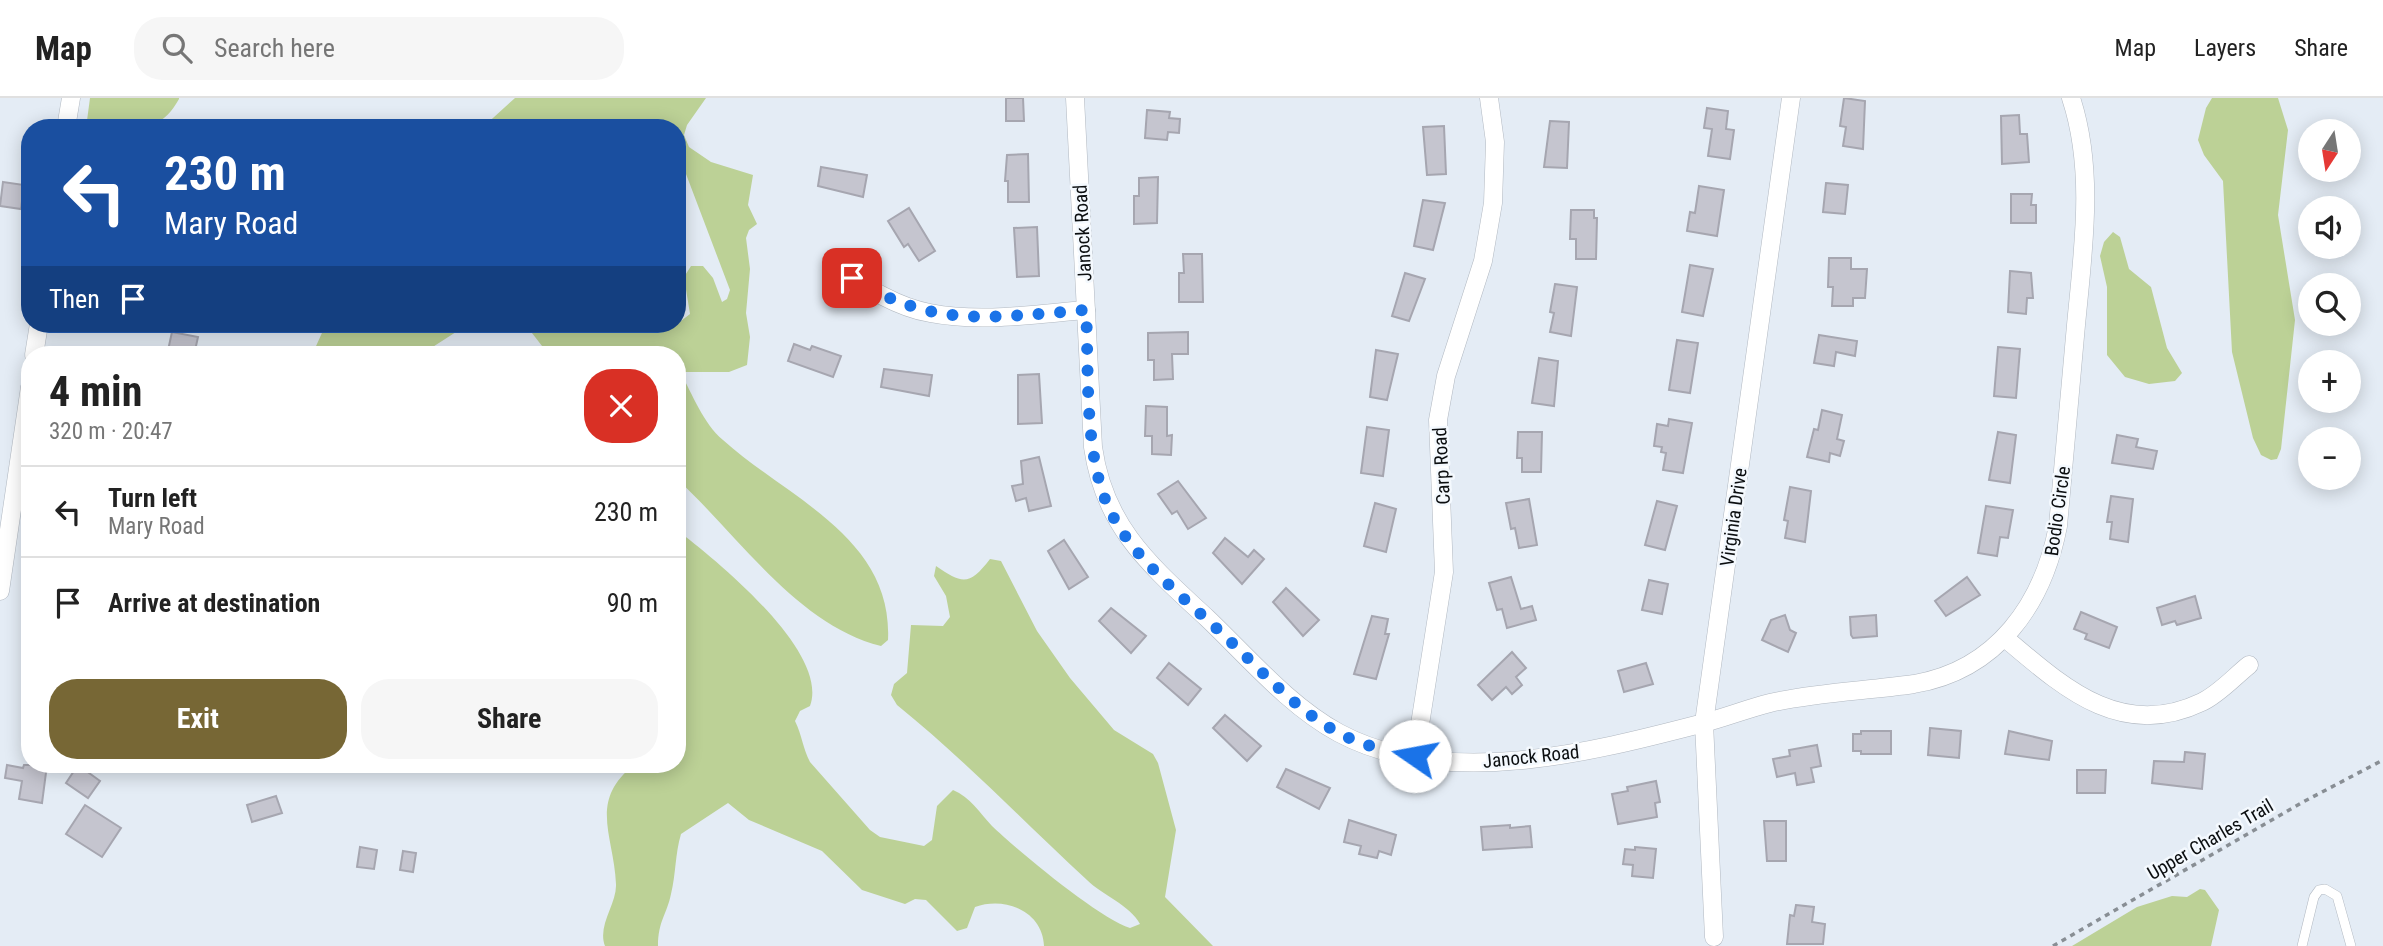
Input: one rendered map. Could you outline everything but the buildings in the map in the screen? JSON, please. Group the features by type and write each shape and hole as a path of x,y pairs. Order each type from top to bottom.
{"street":[{"path":"68,119 71,98"},
{"name":"Janock Road","path":"1075,98 1095,461 1106,501 1125,534 1152,566 1294,701 1321,722 1360,743 1415,756 1481,762 1528,759 1596,748 1704,723"},
{"name":"Carp Road","path":"1415,756 1444,572 1443,509 1437,445 1439,409 1446,376 1483,261 1493,203 1495,142 1489,98"},
{"name":"Virginia Drive","path":"1714,937 1704,723 1791,98"},
{"name":"Bodio Circle","path":"1704,723 1790,699 1916,683 1947,675 1980,659 2005,638 2026,613 2041,587 2052,558 2058,526 2084,237 2081,127 2071,98"},
{"path":"834,266 870,289 929,313 974,317 1086,310"},
{"path":"0,591 21,448"},
{"path":"2005,638 2081,699 2131,715 2170,712 2204,701 2249,665"}],"lane":[{"path":"2302,946 2314,897 2319,890 2325,889 2337,896 2351,946"}],"path":[{"name":"Upper Charles Trail","path":"2053,946 2302,802 2383,760"}],"green space":[{"path":"90,98 179,98 162,119 87,119"},
{"path":"515,98 706,98 686,128 686,119 492,119"},
{"path":"2212,98 2278,98 2288,130 2278,215 2295,320 2281,449 2277,459 2271,460 2261,455 2253,438 2232,352 2223,181 2204,155 2198,140 2206,108"},
{"path":"686,140 689,147 711,162 753,175 748,205 757,224 749,230 746,238 750,269 746,313 750,337 747,365 729,372 686,372 686,346 542,346 532,333 686,333 686,317 690,314 686,274 691,266 703,266 713,278 722,302 727,299 730,290 686,174"},
{"path":"2113,232 2120,237 2129,269 2151,287 2167,348 2182,373 2175,381 2149,384 2125,377 2107,355 2107,287 2100,256 2104,242"},
{"path":"322,333 454,333 434,346 316,346"},
{"path":"686,383 704,417 723,440 831,523 855,547 873,573 885,604 888,640 881,646 851,635 823,619 770,576 686,488"},
{"path":"686,537 741,585 787,634 803,660 812,684 810,706 800,711 795,721 810,762 870,830 880,837 924,846 932,840 937,806 953,790 970,801 992,826 1059,883 1099,912 1130,928 1140,924 1130,911 1087,880 970,769 897,705 891,695 894,684 907,673 911,625 943,626 950,617 946,596 934,576 936,566 953,577 966,579 977,574 990,559 1001,561 1037,631 1070,678 1114,730 1153,754 1158,763 1176,830 1165,897 1213,946 1044,946 1042,934 1030,916 1021,910 999,904 975,907 967,928 957,931 926,900 915,899 905,904 862,890 822,851 749,820 728,803 681,834 673,886 659,930 658,946 605,946 603,930 614,899 616,884 607,820 608,806 620,778 625,773 686,773"},
{"path":"2200,889 2205,890 2219,910 2211,946 2072,946 2137,907 2172,896 2187,897"}],"route":[{"path":"852,278 902,304 929,313 974,317 1086,310 1095,461 1106,501 1125,534 1152,566 1294,701 1321,722 1360,743 1415,756"}]}
